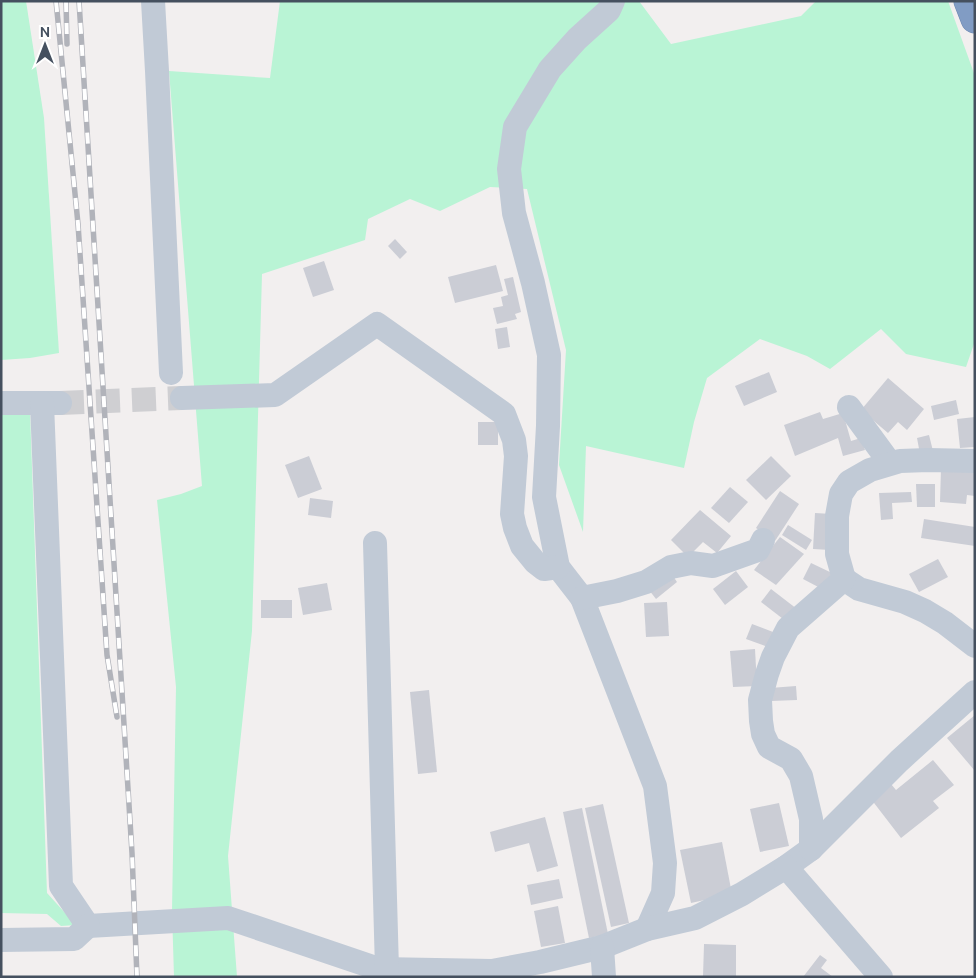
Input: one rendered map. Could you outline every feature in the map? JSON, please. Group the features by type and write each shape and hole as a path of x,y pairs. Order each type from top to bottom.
{"highway":[{"path":"968,1 975,19"}],"street":[{"path":"153,1 171,373"},
{"path":"613,1 608,10 577,39 550,69 515,127 509,169 514,213 534,283 549,355 544,497 558,567 582,598 655,786 666,863 663,893 647,929"},
{"path":"182,398 275,395 377,324 504,414 514,440 516,456 512,514 515,528 522,546 535,562 544,569 558,567"},
{"path":"1,403 51,403 61,886 81,932"},
{"path":"848,407 890,463"},
{"path":"975,461 900,461 870,470 848,482 841,494 837,516 837,554 844,579 860,589 926,611 975,646"},
{"path":"582,598 617,592 646,582 670,568 691,563 712,566 758,550 763,540"},
{"path":"375,544 387,969"},
{"path":"811,849 811,819 802,776 791,759 769,747 763,734 760,700 773,657 788,628 844,579"},
{"path":"1,940 228,918 379,969 492,971 602,947 647,929 695,918 742,894 786,867 811,849 899,761 975,692"},
{"path":"786,867 881,977"},
{"path":"602,947 604,977"}],"green space":[{"path":"1,1 26,1 44,118 59,353 1,360"},
{"path":"280,1 639,1 671,44 801,16 816,1 948,1 975,76 975,341 966,367 906,354 881,329 830,369 807,356 760,339 707,378 694,422 684,468 586,446 583,532 559,465 566,350 527,189 490,187 440,211 410,199 368,219 365,240 262,274 252,631 228,856 237,977 174,977 172,911 176,687 157,500 202,486 169,71 270,78"},
{"path":"1,411 30,411 47,893 76,925 61,926 47,914 1,913"}],"building":[{"path":"395,239 407,252 400,259 388,246"},
{"path":"324,261 334,290 313,297 303,268"},
{"path":"496,265 503,291 455,303 448,277"},
{"path":"513,277 521,312 515,314 517,319 497,324 493,308 503,306 501,297 508,295 504,279"},
{"path":"507,327 510,347 498,349 495,329"},
{"path":"769,372 777,392 744,406 735,386"},
{"path":"888,378 924,409 907,430 898,422 888,433 861,410"},
{"path":"956,400 959,414 934,420 931,406"},
{"path":"820,412 823,419 843,413 851,441 861,438 865,450 843,456 838,438 795,456 784,425"},
{"path":"975,417 975,447 960,448 957,419"},
{"path":"478,422 498,422 498,445 478,445"},
{"path":"929,435 933,451 920,454 917,438"},
{"path":"309,456 322,489 298,498 285,465"},
{"path":"771,456 791,476 766,500 746,480"},
{"path":"941,468 975,470 975,496 967,495 966,504 940,502"},
{"path":"916,484 935,484 935,507 917,507"},
{"path":"730,487 748,502 729,523 711,508"},
{"path":"780,491 799,504 775,541 756,528"},
{"path":"911,492 912,502 892,503 893,519 881,520 879,493"},
{"path":"310,498 333,501 331,518 308,515"},
{"path":"700,510 731,536 717,553 703,542 688,557 671,540"},
{"path":"815,513 832,514 830,550 813,549"},
{"path":"924,519 975,527 975,546 921,538"},
{"path":"788,525 812,540 806,550 782,535"},
{"path":"780,537 804,554 776,585 754,570"},
{"path":"938,559 948,577 919,592 909,574"},
{"path":"811,563 832,573 824,590 803,579"},
{"path":"736,571 748,587 725,605 713,589"},
{"path":"671,573 677,582 656,599 649,590"},
{"path":"327,583 332,610 303,615 298,588"},
{"path":"771,589 797,609 787,622 761,602"},
{"path":"261,600 292,600 292,618 261,618"},
{"path":"667,602 669,636 646,637 644,603"},
{"path":"752,624 773,632 768,647 746,639"},
{"path":"755,649 757,686 733,687 730,651"},
{"path":"796,686 797,700 771,701 770,688"},
{"path":"429,690 437,772 418,774 410,692"},
{"path":"975,715 975,771 947,738"},
{"path":"933,760 954,785 933,801 939,808 901,838 871,799 891,784 896,790"},
{"path":"779,803 789,846 760,852 750,809"},
{"path":"603,804 629,923 611,927 585,808"},
{"path":"582,808 608,934 589,938 563,812"},
{"path":"545,817 558,866 537,872 529,843 495,852 490,832"},
{"path":"722,842 732,894 691,903 680,850"},
{"path":"559,879 563,898 531,905 527,885"},
{"path":"558,906 565,943 541,947 534,911"},
{"path":"704,944 736,945 736,977 703,977"},
{"path":"820,955 827,960 821,968 833,977 803,977"}],"tunnel":[{"path":"60,403 182,398"}],"railway":[{"path":"56,1 78,224 107,655 117,717"},
{"path":"66,1 67,44"},
{"path":"79,1 132,853 137,977"}]}
